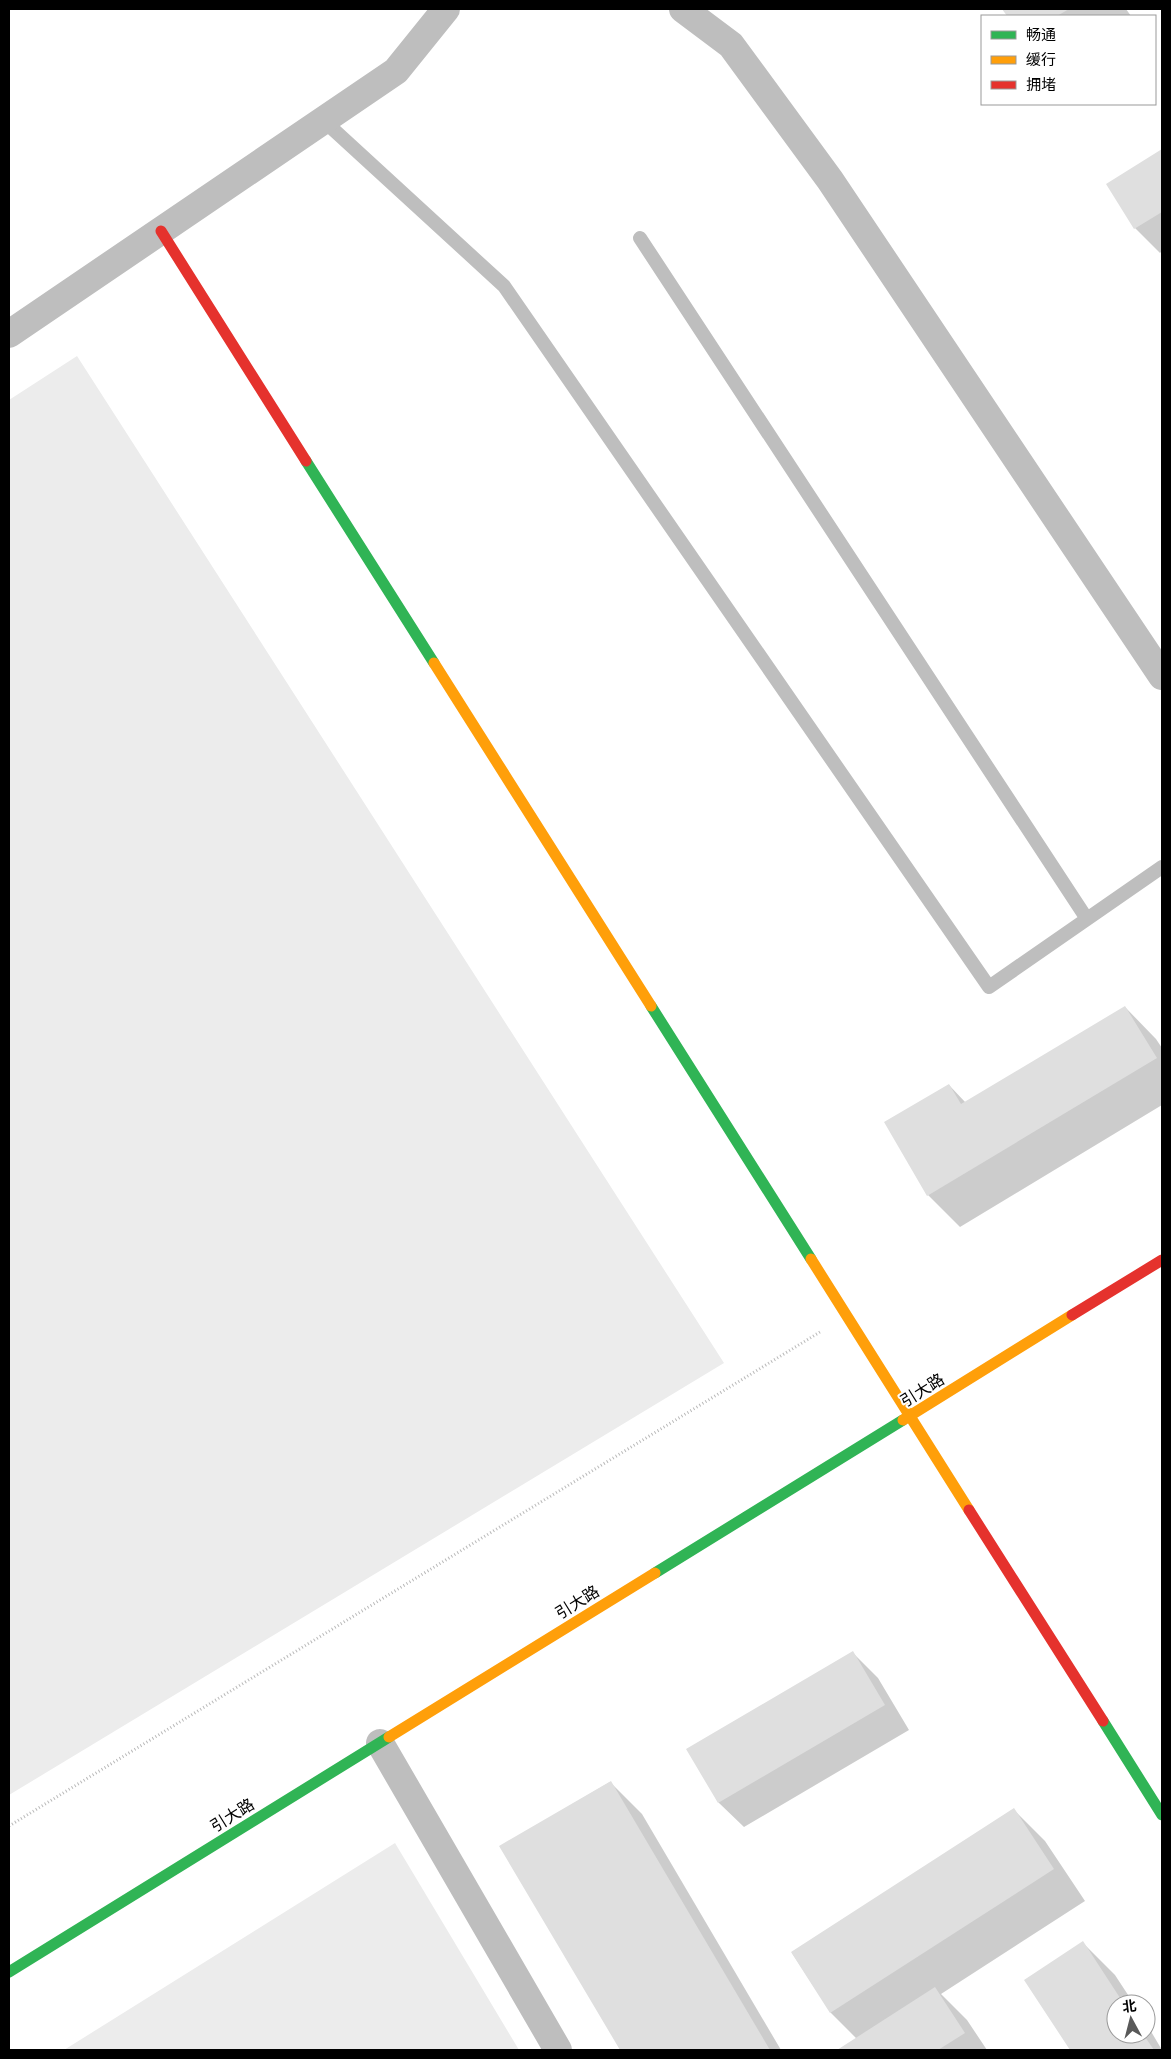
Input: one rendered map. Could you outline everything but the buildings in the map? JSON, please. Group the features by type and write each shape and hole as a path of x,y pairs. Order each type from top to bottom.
{"street":[{"path":"9,334 396,70 446,9"},
{"path":"683,9 731,45 830,180 1162,676"},
{"path":"161,231 1162,1815"},
{"name":"引大路","path":"9,1972 1162,1260"},
{"path":"380,1743 558,2050"}],"lane":[{"path":"323,120 504,286 989,987 1162,867"},
{"path":"640,238 1087,919"}],"path":[{"path":"9,1826 847,1316"}],"shaded area":[{"path":"77,356 724,1363 9,1795 9,400"},
{"path":"395,1843 519,2050 64,2050"}],"traffic: fast":[{"path":"306,461 434,663"},
{"path":"651,1006 811,1259"},
{"path":"655,1573 903,1420"},
{"path":"1103,1721 1162,1815"},
{"path":"9,1972 389,1737"}],"traffic: slow":[{"path":"434,663 651,1006"},
{"path":"811,1259 969,1510"},
{"path":"903,1420 1072,1315"},
{"path":"389,1737 655,1573"}],"traffic: jam":[{"path":"161,231 306,461"},
{"path":"1072,1315 1162,1260"},
{"path":"969,1510 1103,1721"}]}
